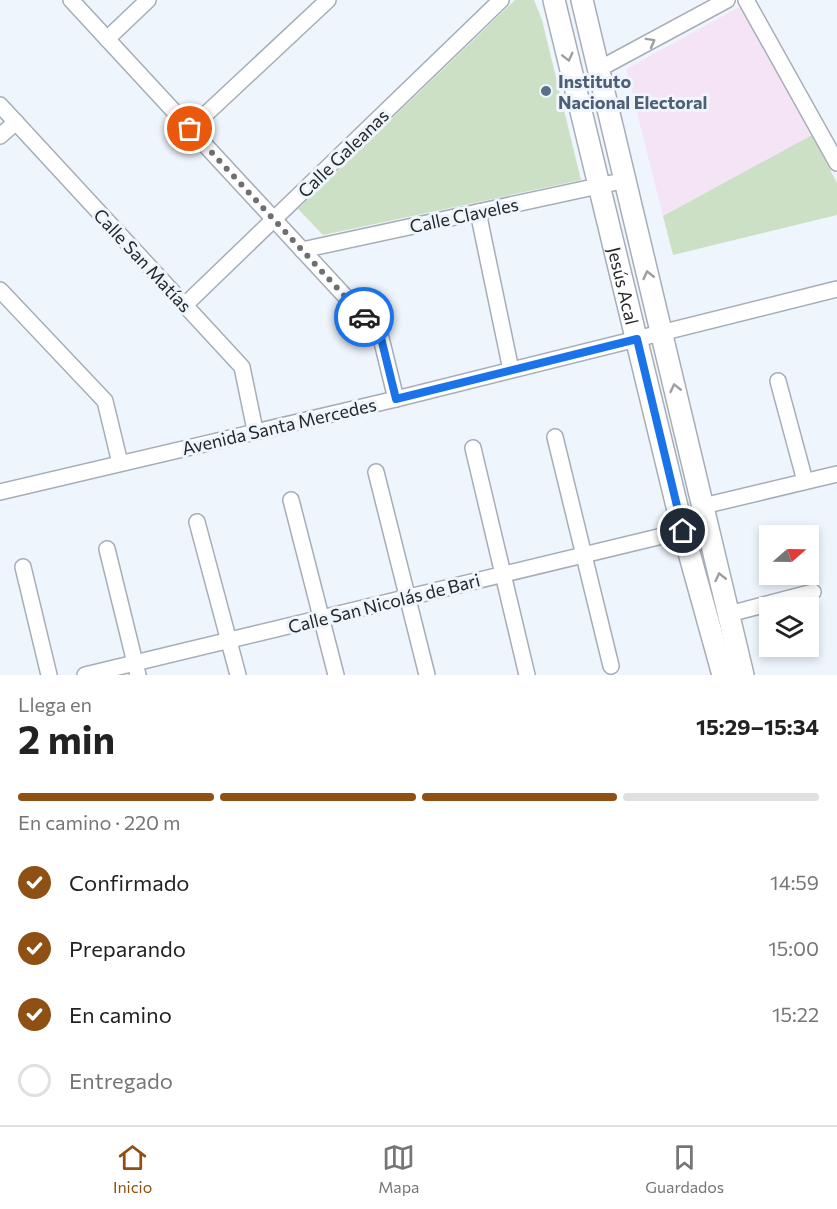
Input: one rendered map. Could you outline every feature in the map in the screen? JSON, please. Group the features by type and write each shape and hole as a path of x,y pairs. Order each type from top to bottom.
{"street":[{"path":"71,0 380,334 396,399"},
{"path":"107,39 148,0"},
{"path":"190,129 328,0"},
{"name":"Calle Galeanas","path":"185,305 501,0"},
{"name":"Jesús Acal","path":"554,0 683,531 723,675"},
{"name":"Jesús Acal","path":"582,0 743,675"},
{"path":"599,69 727,0"},
{"path":"746,0 837,164"},
{"name":"Calle San Matías","path":"0,105 242,367 255,430"},
{"path":"0,136 16,122"},
{"name":"Calle Claveles","path":"302,250 626,180"},
{"path":"478,212 511,370"},
{"name":"Avenida Santa Mercedes","path":"0,492 255,430 396,399 837,289"},
{"path":"0,290 105,401 120,463"},
{"path":"778,381 805,482"},
{"path":"555,437 610,666"},
{"path":"473,448 527,675"},
{"path":"376,472 427,675"},
{"path":"703,506 837,474"},
{"path":"291,500 336,675"},
{"path":"197,522 238,675"},
{"name":"Calle San Nicolás de Bari","path":"85,675 136,669 229,640 683,531"},
{"path":"107,549 136,669"},
{"path":"23,567 49,675"},
{"path":"729,614 813,592"}],"shaded area":[{"path":"741,6 812,135 663,216 626,69"}],"green space":[{"path":"515,0 534,0 542,20 581,180 323,235 298,209"},
{"path":"812,135 837,183 837,215 673,255 663,216"}],"way so far":[{"path":"190,129 364,317"}],"place":[{"name":"Instituto Nacional Electoral","path":"546,91"}],"route":[{"path":"364,317 380,334 396,399 637,339 683,531"}]}
